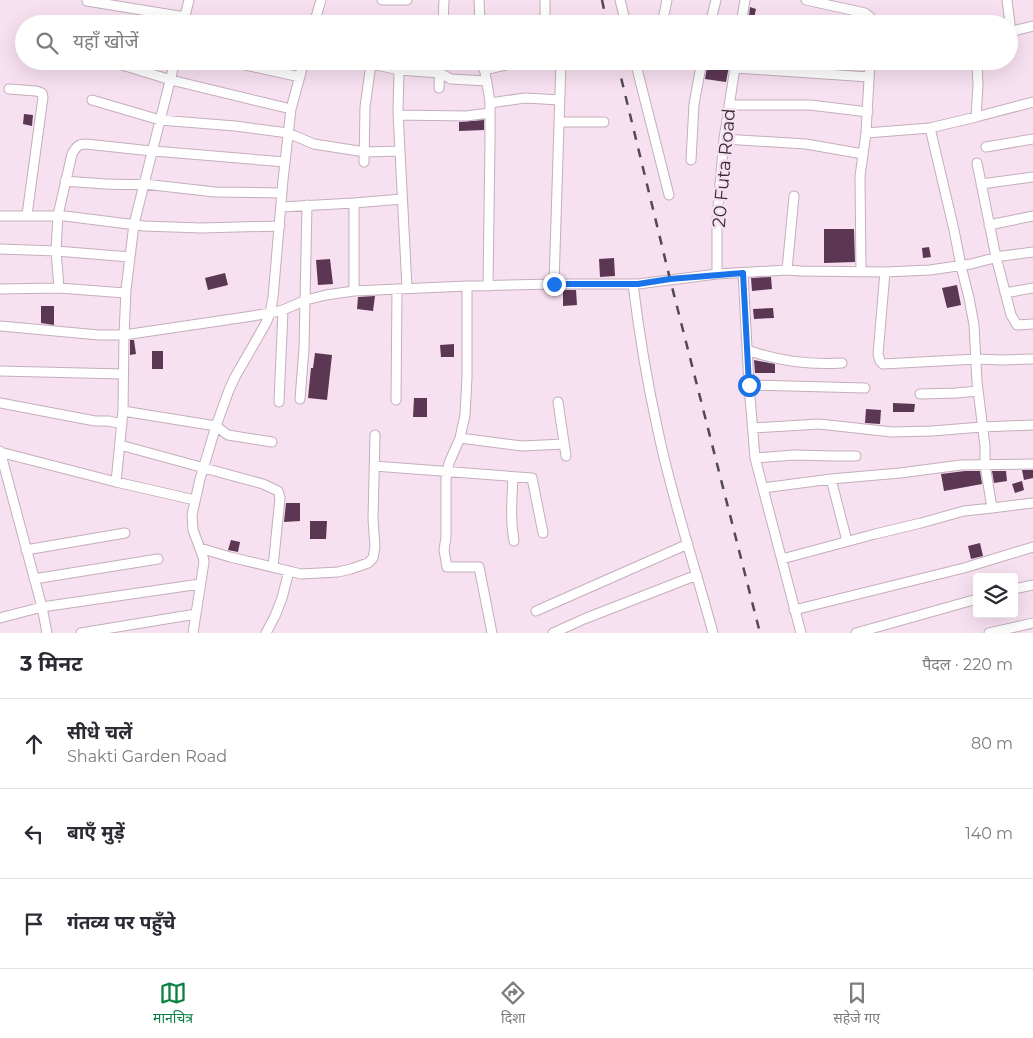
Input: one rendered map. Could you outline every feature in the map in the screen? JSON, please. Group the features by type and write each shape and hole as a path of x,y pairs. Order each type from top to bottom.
{"street":[{"path":"185,15 189,0"},
{"path":"316,15 321,0"},
{"path":"382,0 407,0"},
{"path":"443,15 444,0"},
{"path":"479,0 480,15"},
{"path":"545,0 545,15"},
{"path":"620,0 624,15"},
{"path":"664,15 668,0"},
{"path":"712,15 716,0"},
{"path":"742,15 745,0"},
{"path":"806,0 867,15"},
{"path":"1007,0 1008,15"},
{"path":"87,1 155,15"},
{"path":"1018,30 1033,26"},
{"path":"138,70 171,80 291,109"},
{"path":"116,482 123,411 125,293 134,224 173,70"},
{"path":"268,70 300,77"},
{"path":"193,633 204,557 193,530 192,515 203,468 216,426 235,377 270,313 291,109 302,70"},
{"path":"364,162 365,107 370,70"},
{"path":"407,288 398,115 400,70 440,73 451,80 486,81"},
{"path":"484,70 490,103 488,286"},
{"path":"554,284 561,70"},
{"path":"637,70 669,196"},
{"path":"691,160 694,104 700,70"},
{"name":"20 Futa Road","path":"717,274 718,219 724,138 734,70"},
{"path":"787,70 869,78"},
{"path":"861,272 860,176 868,112 869,70"},
{"path":"976,117 977,70"},
{"path":"439,88 440,73"},
{"path":"9,89 36,91 42,93 43,97 27,215"},
{"path":"490,103 524,98 560,100"},
{"path":"92,100 160,120 235,126 288,133 314,144 364,152 400,151"},
{"path":"866,133 930,128 1033,102"},
{"path":"729,105 810,105 868,112"},
{"path":"398,115 466,116 490,113"},
{"path":"560,122 604,122"},
{"path":"930,128 974,325 978,391 992,508"},
{"path":"724,138 806,144 863,154"},
{"path":"986,148 1033,139"},
{"path":"59,288 56,252 58,215 72,154 75,147 79,144 285,162"},
{"path":"977,163 996,257 1011,315 1017,325 1033,324"},
{"path":"981,184 1033,177"},
{"path":"65,181 144,184 215,192 282,193"},
{"path":"786,270 794,196"},
{"path":"281,206 354,204 402,199"},
{"path":"354,204 354,290"},
{"path":"300,398 306,300 307,205"},
{"path":"0,216 58,215 134,224 201,228 280,226"},
{"path":"989,225 1033,216"},
{"path":"0,249 130,257"},
{"path":"0,326 99,335 124,335 270,313 283,310 306,300 354,290 554,284 633,284 717,274 786,270 801,272 885,272 930,270 1033,252"},
{"path":"885,272 878,354 880,362 883,364 977,359 1033,359"},
{"path":"743,273 749,385 756,458 800,633"},
{"path":"633,284 639,330 658,431 713,633"},
{"path":"467,286 465,415 460,438 447,471 446,538 444,550 447,567 479,567 492,633"},
{"path":"0,289 59,288 125,293"},
{"path":"1005,293 1033,288"},
{"path":"396,400 397,289"},
{"path":"279,402 283,310"},
{"path":"748,350 803,363 842,363"},
{"path":"0,371 123,374"},
{"path":"749,385 865,388"},
{"path":"920,394 978,391"},
{"path":"558,402 566,456"},
{"path":"0,403 95,421 109,421 122,424"},
{"path":"123,411 216,426 228,435 272,442"},
{"path":"753,428 819,424 892,432 1033,425"},
{"path":"200,548 301,574 338,572 368,563 372,558 375,547 373,519 375,435"},
{"path":"460,438 522,446 564,444"},
{"path":"120,445 263,484 278,491 280,498 273,567"},
{"path":"47,633 42,607 0,452 116,482 196,500"},
{"path":"756,458 794,455 856,456"},
{"path":"762,488 831,478 900,473 961,465 1033,464"},
{"path":"374,466 532,478 543,532"},
{"path":"514,477 511,522 514,541"},
{"path":"831,478 847,541"},
{"path":"782,558 964,511 1033,503"},
{"path":"26,550 125,533"},
{"path":"536,611 688,544"},
{"path":"794,610 964,568 1033,547"},
{"path":"34,579 158,558"},
{"path":"266,633 282,598 289,571"},
{"path":"553,633 697,575"},
{"path":"0,618 42,607 200,584"},
{"path":"1018,588 1033,584"},
{"path":"856,633 973,600"},
{"path":"81,633 196,614"},
{"path":"989,633 1033,623"}],"building":[{"path":"750,7 756,9 755,15 749,15"},
{"path":"706,70 728,70 726,82 705,79"},
{"path":"24,114 33,115 32,126 23,124"},
{"path":"484,120 484,130 459,131 459,122"},
{"path":"824,229 854,229 855,262 824,263"},
{"path":"929,247 931,257 923,258 922,248"},
{"path":"614,258 615,276 600,277 599,259"},
{"path":"330,259 333,284 318,285 316,260"},
{"path":"225,273 228,285 208,290 205,278"},
{"path":"771,277 772,289 752,291 751,278"},
{"path":"957,285 961,305 947,308 942,288"},
{"path":"563,290 576,290 577,305 563,306"},
{"path":"375,296 373,311 357,309 358,297"},
{"path":"41,306 54,306 54,325 41,323"},
{"path":"773,308 774,318 754,319 753,309"},
{"path":"130,340 134,340 136,354 130,355"},
{"path":"454,344 454,357 441,357 440,345"},
{"path":"152,351 163,351 163,369 152,369"},
{"path":"315,353 332,355 327,400 308,398 311,368 313,368"},
{"path":"754,360 775,364 775,373 755,373"},
{"path":"414,398 427,398 427,417 413,417"},
{"path":"893,403 915,404 914,412 893,412"},
{"path":"866,409 881,410 880,424 865,423"},
{"path":"1022,470 1033,470 1033,478 1024,480"},
{"path":"980,471 982,484 944,491 941,474"},
{"path":"992,471 1006,471 1007,481 994,483"},
{"path":"1022,481 1024,490 1015,493 1012,484"},
{"path":"286,503 300,503 300,521 284,522"},
{"path":"310,521 327,521 326,539 310,539"},
{"path":"231,540 240,542 238,552 228,550"},
{"path":"980,543 983,556 971,559 968,546"}],"railway":[{"path":"602,0 605,15"},
{"path":"619,70 760,633"}],"route":[{"path":"554,284 638,284 717,274 743,273 749,385"}]}
